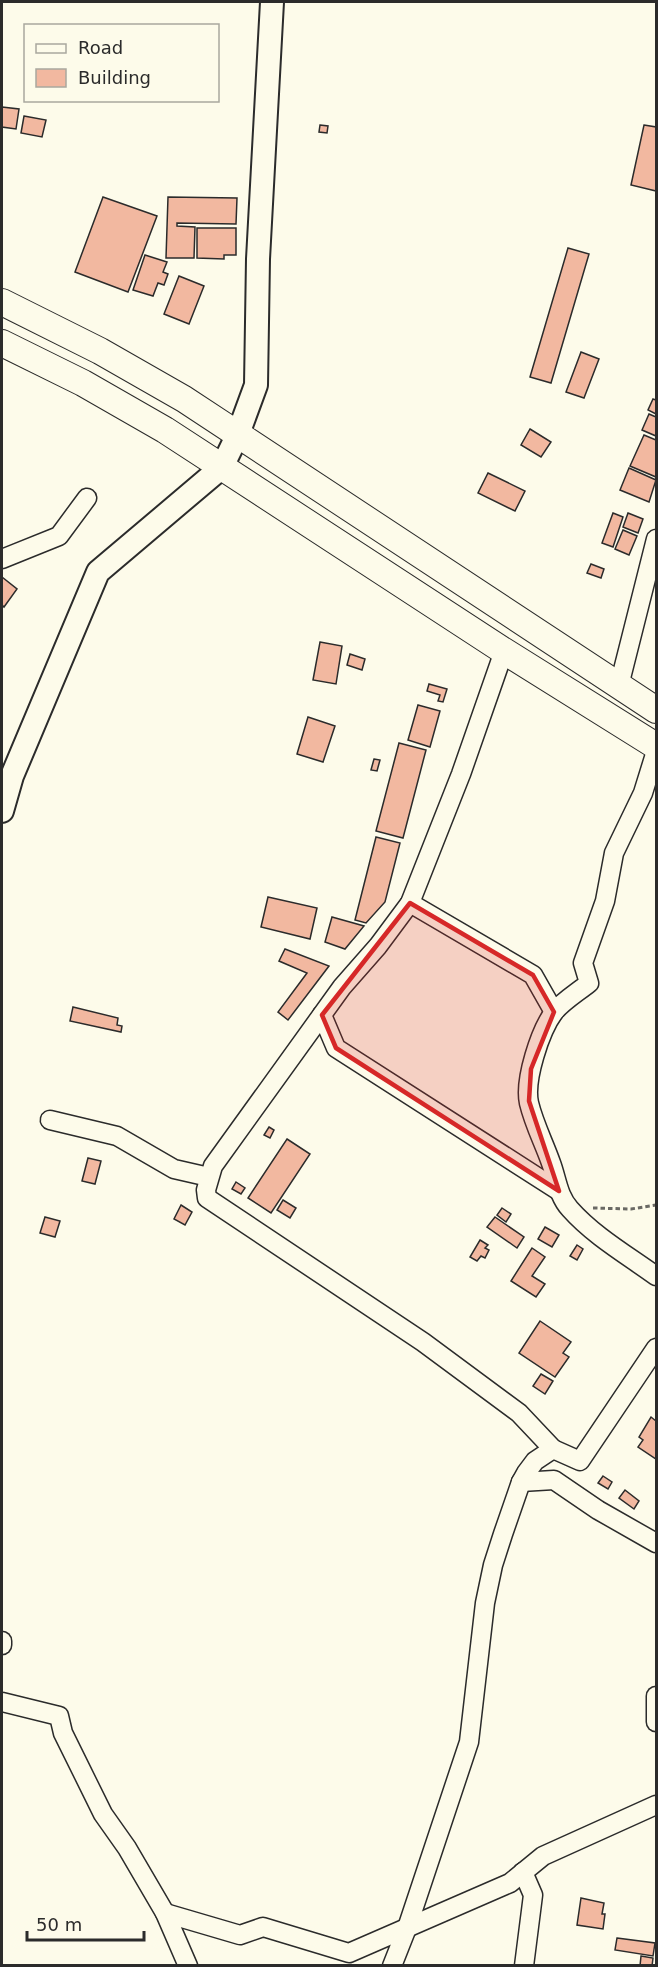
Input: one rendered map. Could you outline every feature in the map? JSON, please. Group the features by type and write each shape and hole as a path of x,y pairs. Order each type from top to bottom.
{"highway":[{"path":"2,302 100,351 184,399 657,710"},
{"path":"2,343 145,418 504,651 657,746"}],"main road":[{"path":"2,811 12,776 98,572 222,467 238,434 255,385 258,259 272,2"}],"street":[{"path":"2,559 59,536 87,498"},
{"path":"619,686 657,539"},
{"path":"504,651 461,774 410,903 378,946 342,987 213,1166 206,1190 207,1198 423,1342 519,1413 553,1449 580,1461 657,1348"},
{"path":"657,751 643,793 614,853 605,901 583,963 590,983 555,1012 531,1069 529,1101 559,1191 568,1207 589,1228 657,1276"},
{"path":"410,903 533,975 555,1012"},
{"path":"322,1015 336,1048 559,1191"},
{"path":"50,1120 117,1136 174,1169 209,1177"},
{"path":"392,1965 407,1928 469,1742 485,1603 493,1565 521,1482 535,1461 553,1449"},
{"path":"521,1482 554,1480 598,1510 657,1543"},
{"path":"657,1696 657,1722"},
{"path":"2,1702 59,1716 63,1732 103,1814 127,1848 165,1913 188,1965"},
{"path":"165,1913 240,1935 264,1927 350,1953 510,1883 543,1856 657,1805"},
{"path":"523,1872 533,1895 524,1965"}],"path":[{"path":"568,1207 631,1209 657,1205"}],"highlighted area":[{"path":"410,903 533,975 554,1012 531,1069 529,1101 559,1191 336,1048 322,1015"}],"building":[{"path":"2,107 19,109 16,129 2,127"},
{"path":"24,116 46,120 42,137 21,133"},
{"path":"320,125 328,126 327,133 319,132"},
{"path":"644,125 656,127 656,191 631,185"},
{"path":"103,197 157,216 128,292 75,272"},
{"path":"168,197 237,198 236,224 177,223 177,226 195,227 194,258 166,258"},
{"path":"197,228 236,228 236,255 224,255 224,259 197,258"},
{"path":"568,248 589,254 551,383 530,377"},
{"path":"145,255 167,262 163,272 168,274 164,285 158,283 153,296 133,290"},
{"path":"179,276 204,286 189,324 164,314"},
{"path":"581,352 599,359 584,398 566,392"},
{"path":"653,399 656,400 656,414 648,410"},
{"path":"649,414 656,417 656,436 642,430"},
{"path":"530,429 551,442 541,457 521,445"},
{"path":"644,435 656,440 656,477 630,466"},
{"path":"629,468 656,480 649,502 620,490"},
{"path":"488,473 525,491 515,511 478,493"},
{"path":"613,513 623,517 613,547 602,543"},
{"path":"628,513 643,519 638,533 623,527"},
{"path":"623,530 637,536 629,555 615,549"},
{"path":"591,564 604,569 601,578 587,573"},
{"path":"2,577 17,589 4,607 2,605"},
{"path":"320,642 342,646 336,684 313,680"},
{"path":"350,654 365,659 362,670 347,665"},
{"path":"429,684 447,689 443,702 438,701 440,695 427,691"},
{"path":"418,705 440,711 430,747 408,740"},
{"path":"308,717 335,726 323,762 297,754"},
{"path":"399,743 426,750 403,838 376,831"},
{"path":"374,759 380,760 377,771 371,770"},
{"path":"376,837 400,843 385,902 366,923 355,920"},
{"path":"268,897 317,908 310,939 261,927"},
{"path":"332,917 364,926 345,949 325,942"},
{"path":"285,949 329,966 288,1020 278,1012 307,973 279,961"},
{"path":"73,1007 118,1018 117,1025 122,1026 121,1032 70,1021"},
{"path":"269,1127 274,1130 270,1138 264,1135"},
{"path":"287,1139 310,1154 271,1213 248,1198"},
{"path":"88,1158 101,1161 95,1184 82,1181"},
{"path":"236,1182 245,1188 241,1194 232,1189"},
{"path":"283,1200 296,1208 290,1218 277,1210"},
{"path":"181,1205 192,1212 185,1225 174,1219"},
{"path":"502,1208 511,1214 506,1222 497,1215"},
{"path":"45,1217 60,1221 55,1237 40,1233"},
{"path":"495,1217 524,1237 517,1248 487,1227"},
{"path":"545,1227 559,1235 552,1247 538,1239"},
{"path":"480,1240 488,1245 485,1248 489,1250 485,1258 481,1256 477,1261 470,1257"},
{"path":"577,1245 583,1249 577,1260 570,1256"},
{"path":"532,1248 545,1257 532,1276 545,1284 536,1297 511,1281"},
{"path":"540,1321 571,1342 563,1353 569,1357 555,1377 519,1353"},
{"path":"541,1374 553,1381 545,1394 533,1386"},
{"path":"651,1417 656,1421 656,1459 638,1447 643,1440 639,1437"},
{"path":"603,1476 612,1482 608,1489 598,1483"},
{"path":"625,1490 639,1501 634,1509 619,1498"},
{"path":"581,1898 604,1903 603,1929 577,1925"},
{"path":"617,1938 655,1943 653,1956 615,1950"},
{"path":"641,1956 653,1958 652,1966 640,1966"}]}
